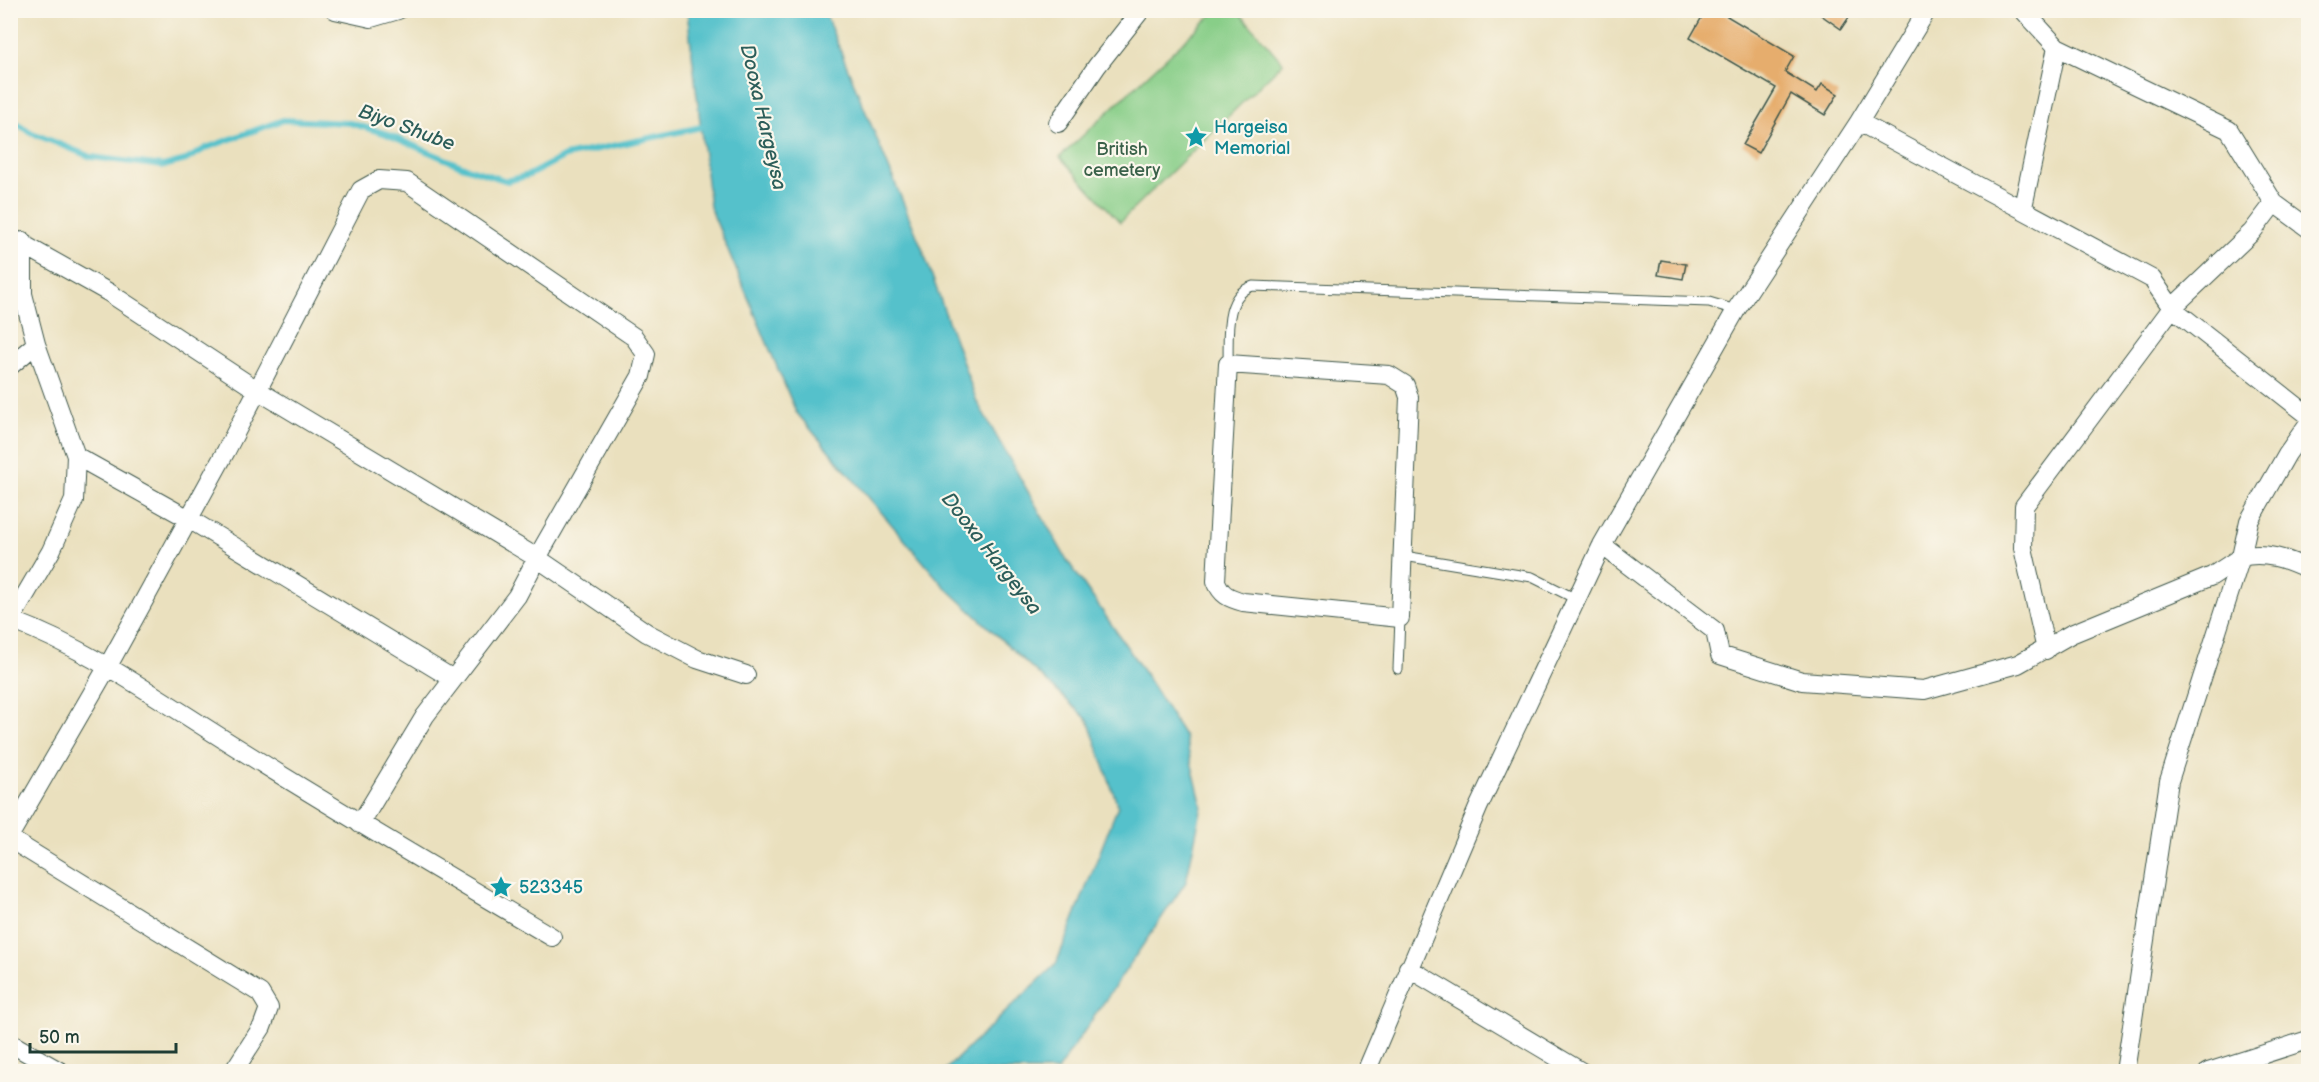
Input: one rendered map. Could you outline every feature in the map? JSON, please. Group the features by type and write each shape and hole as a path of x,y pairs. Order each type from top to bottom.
{"street":[{"path":"335,10 371,18 398,10"},
{"path":"1058,123 1097,66 1141,10"},
{"path":"1366,1071 1478,808 1602,544 1736,310 1859,122 1927,10"},
{"path":"2023,10 2057,47 2229,130 2274,203 2308,228"},
{"path":"2022,207 2057,47"},
{"path":"1859,122 2022,207 2152,279 2172,308 2308,415"},
{"path":"233,1071 262,1027 269,1008 260,993 10,837 189,519 361,190 379,180 407,182 634,338 646,354 642,376 517,596 425,717 360,824"},
{"path":"2046,650 2023,548 2024,506 2172,308 2252,232 2274,203"},
{"path":"17,239 23,294 36,344 76,456 74,500 51,550 11,620 48,634 108,666 360,824 552,937"},
{"path":"17,239 108,292 257,390 537,558 647,633 697,659 746,675"},
{"path":"10,366 36,344"},
{"path":"1228,364 1389,375 1405,385 1409,397 1400,618 1243,602 1228,598 1219,590 1216,581 1228,364"},
{"path":"2125,1071 2169,781 2241,556 2249,521 2287,454 2308,424"},
{"path":"76,456 189,519 453,679"},
{"path":"1602,544 1715,632 1720,655 1802,681 1923,690 2008,667 2046,650 2071,634 2212,576 2241,556 2252,554 2288,559 2308,569"},
{"path":"1408,968 1582,1071"},
{"path":"2208,1071 2308,1041"},
{"path":"10,1043 61,1071"}],"lane":[{"path":"1228,364 1231,310 1235,297 1243,289 1253,286 1708,302 1736,310"},
{"path":"1404,555 1532,577 1576,599"},
{"path":"1398,669 1400,618"}],"green space":[{"name":"British cemetery","path":"1216,11 1238,11 1283,63 1120,222 1060,157"}],"water":[{"name":"Dooxa Hargeysa","path":"687,11 824,11 922,248 977,402 1067,560 1140,666 1185,737 1202,806 1186,882 1057,1071 944,1071 1056,964 1118,806 1088,720 943,585 796,412 710,207"}],"building":[{"path":"1706,10 1717,10 1794,56 1785,72 1817,92 1822,84 1838,94 1825,115 1791,94 1758,153 1743,145 1776,88 1690,38"},
{"path":"1814,10 1854,10 1841,29"},
{"path":"1661,260 1686,264 1683,279 1658,275"}],"waterway":[{"name":"Biyo Shube","path":"10,119 32,133 91,157 163,166 186,160 206,148 283,120 350,123 384,133 464,167 507,181 529,175 565,156 706,126"}],"place":[{"name":"Hargeisa Memorial","path":"1196,137"},
{"name":"523345","path":"501,887"}]}
